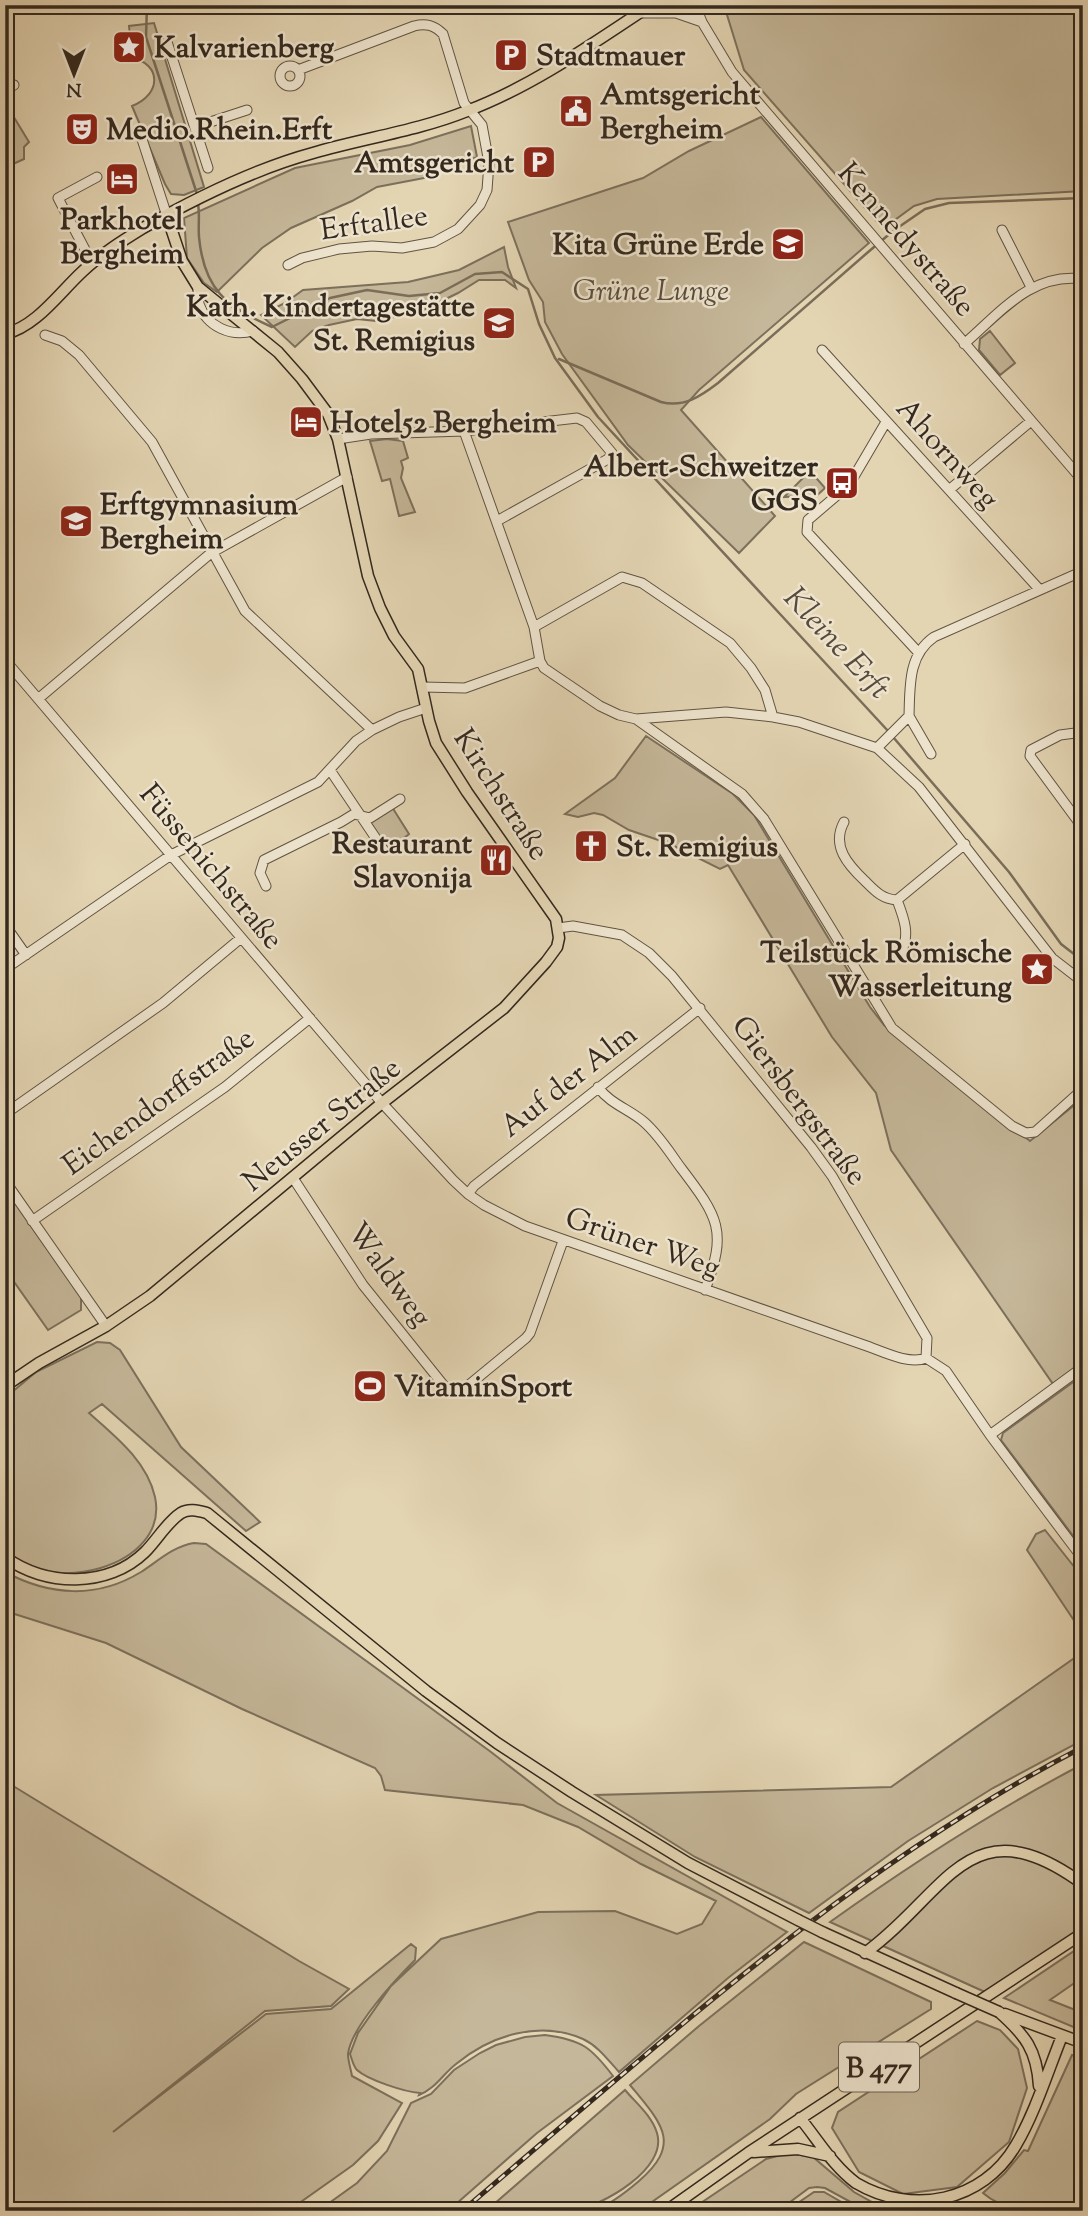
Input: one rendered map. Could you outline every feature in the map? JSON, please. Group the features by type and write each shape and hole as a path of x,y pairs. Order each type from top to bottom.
{"main road":[{"path":"5,334 30,322 112,247 178,210 288,160 426,125 470,110 560,64 651,5"},
{"name":"Kirchstraße","path":"167,216 182,261 198,287 278,352 328,414 338,439 368,576 394,636 418,669 436,743 556,919 558,928"},
{"name":"Neusser Straße","path":"5,1387 39,1363 106,1326 159,1289 382,1103 504,1008 557,947 558,928"},
{"path":"5,1557 46,1577 82,1579 104,1575 139,1557 181,1513 194,1510 207,1513 426,1691 497,1743 688,1863 865,1953 999,2012 1083,2043"},
{"path":"865,1953 903,1922 946,1876 971,1859 987,1853 1019,1851 1044,1858 1083,1884"},
{"name":"B 477","path":"666,2211 800,2118 1083,1933"},
{"path":"999,2012 1028,2042 1035,2057 1039,2091"},
{"path":"800,2118 856,2184 884,2198 915,2204 947,2201 976,2189 998,2171 1020,2138 1062,2036"},
{"path":"748,2153 798,2149 830,2156"}],"street":[{"name":"Kennedystraße","path":"695,5 732,72 1083,481"},
{"path":"639,13 676,13 702,22"},
{"name":"Erftallee","path":"288,265 302,258 339,249 372,246 402,248 434,242 458,229 474,214 487,190 489,163 482,125 463,98 443,34 434,26 424,23 298,70"},
{"path":"167,42 208,168"},
{"path":"195,127 247,110"},
{"name":"Kirchstraße","path":"139,130 165,203 167,216"},
{"path":"92,263 58,198 97,177"},
{"path":"1002,230 1031,287"},
{"path":"964,344 1031,287 1045,281 1069,277 1083,279"},
{"name":"Kirchstraße","path":"198,287 199,304 216,325 230,333 253,331"},
{"path":"45,335 62,341 79,355 152,442 245,611 372,730"},
{"name":"Ahornweg","path":"822,350 1039,589"},
{"path":"338,439 577,418 586,422 612,453 600,464 497,521"},
{"path":"949,489 1031,421"},
{"path":"886,422 849,485 808,520 807,532 918,652"},
{"path":"464,430 534,628 540,662 553,676 600,706 636,719 726,712 799,722 881,744 965,844 1052,958 1083,982"},
{"path":"38,699 212,553 347,477"},
{"path":"931,754 909,716 911,681 918,652 934,636 1083,571"},
{"path":"534,628 622,578 642,583 730,643 765,690 773,717"},
{"name":"Füssenichstraße","path":"5,660 382,1103"},
{"path":"423,687 465,688 540,662"},
{"path":"5,969 171,855 318,782 356,741 372,730 426,708"},
{"path":"881,744 909,716"},
{"path":"636,719 748,800 764,819 892,1028 970,1093 1012,1126 1026,1133 1035,1132 1083,1089"},
{"path":"1083,732 1060,735 1031,751 1030,756 1083,828"},
{"path":"330,769 383,849"},
{"path":"266,886 260,873 264,860 354,814 370,818 400,799"},
{"path":"844,822 839,840 844,858 881,897 897,900"},
{"path":"897,900 965,844"},
{"path":"897,900 906,937 900,954"},
{"path":"5,925 26,955"},
{"name":"Giersbergstraße","path":"558,928 573,926 622,935 649,953 700,1008 832,1176 927,1338 926,1359"},
{"path":"5,1114 163,1003 241,938"},
{"name":"Auf der Alm","path":"468,1194 483,1178 700,1008"},
{"name":"Eichendorffstraße","path":"32,1221 225,1087 310,1018"},
{"path":"598,1087 606,1099 626,1108 657,1136 713,1213 718,1229 718,1248 705,1290"},
{"name":"Grüner Weg","path":"382,1103 468,1194 506,1218 563,1241 895,1355 920,1361 926,1359"},
{"name":"Waldweg","path":"293,1178 363,1284 445,1387 454,1393 464,1390 526,1338 563,1241"},
{"path":"5,1181 106,1326"},
{"path":"926,1359 946,1371 990,1435 1083,1559"},
{"path":"990,1435 1083,1367"}],"green space":[{"path":"724,5 1083,5 1083,191 937,199 914,206 888,225 880,225 744,70"},
{"path":"154,23 204,187 184,195 171,194 165,184 132,106 149,95 153,88 153,73 141,61 130,57 130,51 117,52 116,41 120,37 130,36 129,26"},
{"path":"12,114 29,142 24,147 24,159 11,165 5,154 5,118"},
{"name":"Grüne Lunge","path":"761,117 869,243 699,390 681,410 775,516 739,553 628,445 562,354 545,322 543,302 529,280 508,222 643,178 689,151"},
{"path":"471,126 477,157 424,178 377,187 291,228 262,248 217,292 204,283 187,258 184,218 295,168 410,145"},
{"path":"504,247 516,288 505,280 479,280 421,311 376,321 357,319 329,325 312,331 295,347 261,315 303,290 408,282 459,270"},
{"path":"990,331 1015,363 1000,375 979,350 980,339"},
{"path":"370,441 403,441 408,458 401,461 401,478 415,512 399,516 390,479 382,481"},
{"path":"810,471 825,488 811,501 802,496 784,497"},
{"path":"646,736 733,794 754,815 870,1007 884,1025 1030,1141 1083,1098 1083,1362 1053,1384 891,1150 876,1093 832,1037 728,865 720,869 670,844 629,830 603,815 594,813 578,817 565,814 615,778"},
{"path":"392,807 409,834 388,851 371,821"},
{"path":"5,1188 81,1297 81,1310 48,1330 5,1269"},
{"path":"97,1342 110,1343 120,1350 181,1447 260,1522 246,1531 102,1404 89,1413 119,1440 137,1461 151,1484 155,1497 155,1522 144,1542 125,1558 101,1568 74,1573 47,1572 24,1564 5,1549 5,1398 36,1372"},
{"path":"1083,1375 1083,1549 1001,1440 1003,1433"},
{"path":"1045,1530 1083,1578 1083,1634 1027,1550 1036,1534"},
{"path":"194,1543 206,1544 557,1803 787,1932 728,1978 619,2072 598,2049 583,2039 567,2033 533,2031 500,2038 485,2045 456,2064 419,2095 420,2093 387,2085 362,2074 350,2054 358,2033 391,1986 441,1939 538,1912 615,1911 677,1934 702,1924 716,1901 641,1864 578,1827 523,1805 385,1790 381,1776 375,1768 242,1709 106,1643 5,1611 5,1572 56,1590 90,1590 124,1581 173,1551"},
{"path":"1083,1652 1083,1740 993,1788 908,1841 809,1913 695,1857 596,1795 891,1787"},
{"path":"1083,1764 1083,1927 985,1992 830,1922 954,1839"},
{"path":"5,1781 349,1989 331,2006 265,2011 113,2132 266,2014 331,2009 411,1944 416,1948 415,1960 366,2017 351,2043 348,2054 352,2076 402,2103 378,2141 353,2165 288,2211 5,2211"},
{"path":"804,1942 931,2002 931,2009 796,2094 770,2119 639,2211 593,2211 634,2185 653,2168 661,2155 663,2133 651,2111 630,2085"},
{"path":"1083,1945 1083,1977 1050,2000 1083,2013 1083,2031 1004,1998"},
{"path":"977,2021 1000,2030 1018,2049 1027,2088 1009,2142 957,2187 903,2194 859,2172 832,2128 838,2112"},
{"path":"545,2035 568,2039 585,2046 613,2076 537,2133 448,2211 318,2211 357,2183 387,2151 411,2103 431,2094 454,2070 480,2053 496,2045"},
{"path":"1072,2055 1083,2058 1083,2211 1030,2211 1005,2206 983,2193 1005,2173 1024,2150 1028,2151"},
{"path":"625,2090 651,2121 657,2133 658,2146 653,2160 630,2184 600,2202 573,2211 486,2211"},
{"path":"789,2153 813,2157 854,2192 872,2202 891,2209 911,2211 867,2211 825,2188 817,2187 809,2188 778,2211 689,2211 766,2159"},
{"path":"814,2192 824,2192 857,2211 786,2211"}],"waterway":[{"name":"Kleine Erft","path":"147,5 146,37 197,194"},
{"name":"Kleine Erft","path":"559,359 661,402 685,402 718,383 893,231 925,209 949,203 1083,198"},
{"name":"Kleine Erft","path":"198,204 202,255 212,283 220,294 242,312 272,327 330,298 367,290 409,296 440,293 475,274 502,272 528,289 539,324 555,358 598,417 889,732"},
{"name":"Kleine Erft","path":"893,737 1009,872 1061,944 1083,961"}],"railway":[{"path":"462,2211 684,2022 837,1903 916,1847 998,1795 1083,1747"}],"place":[{"name":"Kalvarienberg","path":"129,47"},
{"name":"Stadtmauer","path":"511,55"},
{"name":"Amtsgericht Bergheim","path":"576,111"},
{"name":"Medio.Rhein.Erft","path":"82,129"},
{"name":"Amtsgericht","path":"539,162"},
{"name":"Parkhotel Bergheim","path":"122,179"},
{"name":"Kita Grüne Erde","path":"788,244"},
{"name":"Kath. Kindertagestätte St. Remigius","path":"499,323"},
{"name":"Hotel52 Bergheim","path":"306,422"},
{"name":"Albert-Schweitzer GGS","path":"842,483"},
{"name":"Erftgymnasium Bergheim","path":"76,521"},
{"name":"St. Remigius","path":"591,846"},
{"name":"Restaurant Slavonija","path":"496,860"},
{"name":"Teilstück Römische Wasserleitung","path":"1037,969"},
{"name":"VitaminSport","path":"370,1386"}]}
